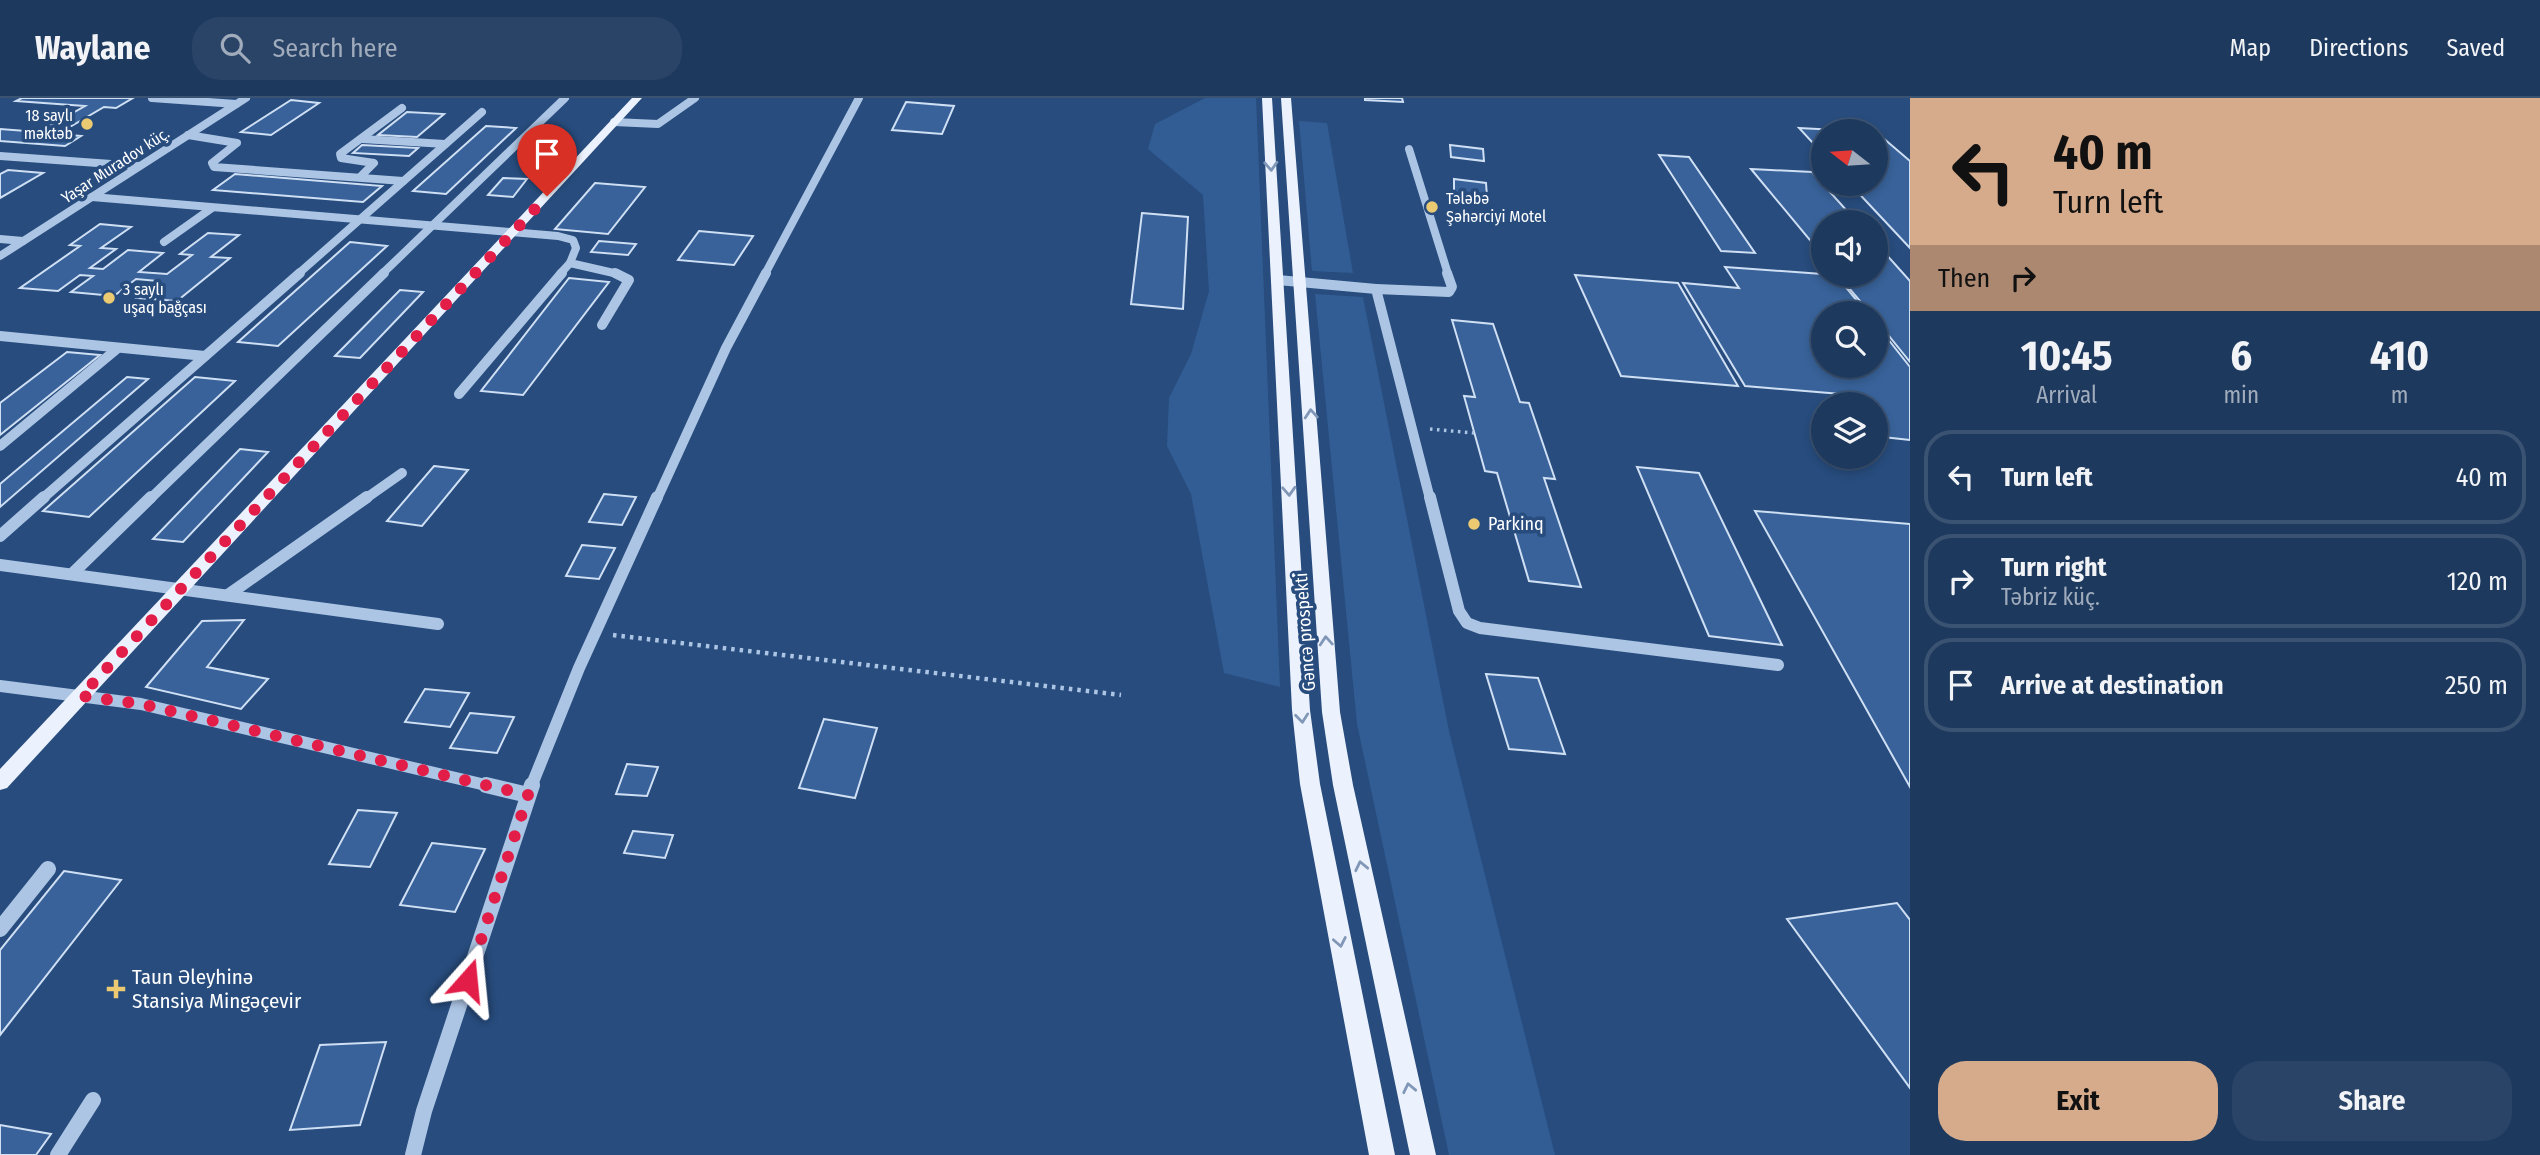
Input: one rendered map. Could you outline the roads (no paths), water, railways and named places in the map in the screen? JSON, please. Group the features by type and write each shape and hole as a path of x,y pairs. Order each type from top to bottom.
{"main road":[{"path":"0,782 637,98"},
{"name":"Gəncə prospekti","path":"1268,98 1302,722 1310,784 1382,1155"},
{"name":"Gəncə prospekti","path":"1286,98 1302,283 1331,712 1343,785 1423,1155"}],"street":[{"path":"152,98 237,104"},
{"name":"Yaşar Muradov küç.","path":"0,256 246,98"},
{"path":"614,122 658,124 695,98"},
{"path":"414,1155 424,1111 528,795 595,633 726,348 859,98"},
{"path":"360,177 374,163 370,160 341,158 340,154 402,108"},
{"path":"0,536 482,112"},
{"path":"188,135 233,139 237,144 212,163 214,167 403,181"},
{"path":"362,139 445,144"},
{"path":"1278,281 1449,292 1452,287 1409,149"},
{"path":"0,156 139,167"},
{"path":"92,197 573,240 576,248 570,262 459,394"},
{"path":"0,239 23,242"},
{"path":"570,262 612,271 629,280 602,325"},
{"path":"1376,289 1459,611 1467,623 1480,628 1778,665"},
{"path":"0,337 205,356"},
{"path":"0,446 118,348"},
{"path":"228,595 402,473"},
{"path":"0,565 438,624"},
{"path":"0,686 141,704 528,795"},
{"path":"0,929 48,869"},
{"path":"58,1155 93,1100"}],"lane":[{"path":"72,574 565,98"},
{"path":"164,242 212,208"}],"place":[{"name":"18 saylı məktəb","path":"87,124"},
{"name":"Tələbə Şəhərciyi Motel","path":"1432,207"},
{"name":"3 saylı uşaq bağçası","path":"109,298"},
{"name":"Parkinq","path":"1474,524"},
{"name":"Taun Əleyhinə Stansiya Mingəçevir","path":"116,989"}]}
